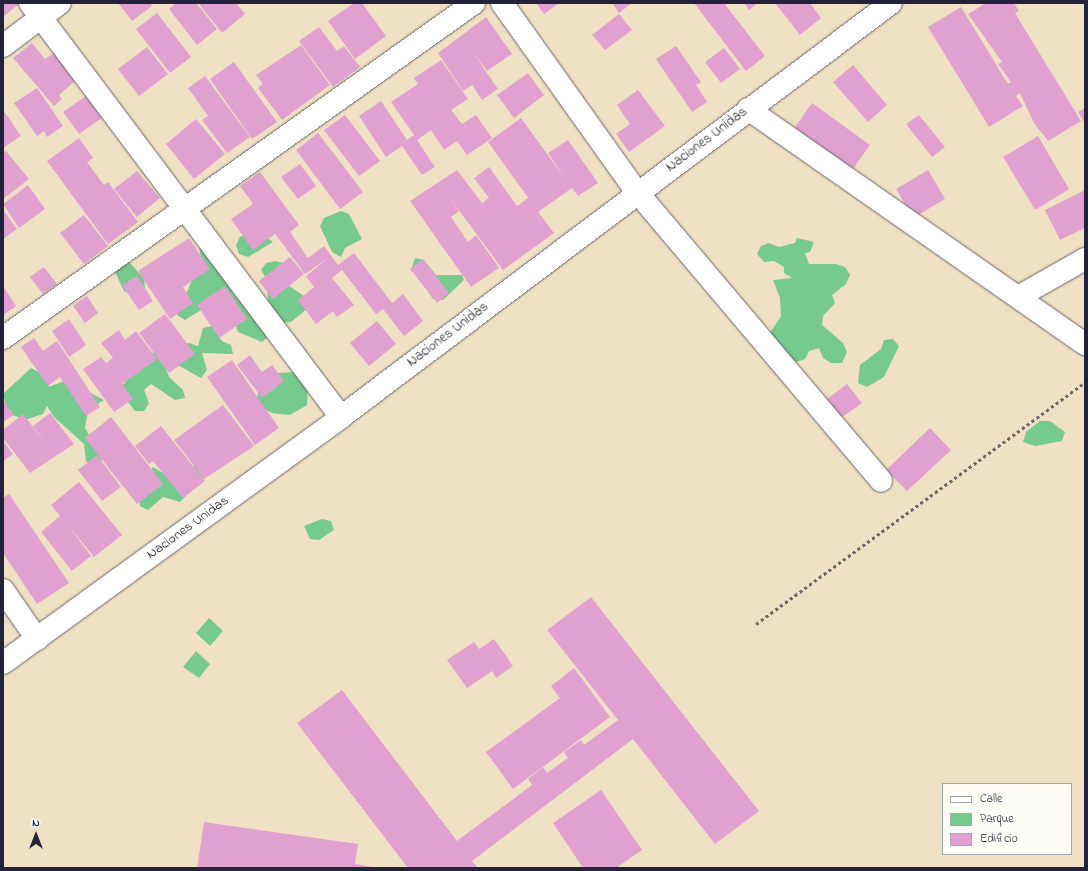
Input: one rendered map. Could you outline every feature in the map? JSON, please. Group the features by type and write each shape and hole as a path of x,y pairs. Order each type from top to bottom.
{"street":[{"path":"3,46 36,10 60,3"},
{"path":"3,338 185,211 474,3"},
{"path":"502,3 637,192 881,481"},
{"name":"Naciones Unidas","path":"3,663 341,417 748,109 882,5"},
{"path":"36,10 185,211 341,417"},
{"path":"748,109 1085,344"},
{"path":"1018,297 1085,259"},
{"path":"3,590 38,639"}],"path":[{"path":"756,624 1085,382"}],"green space":[{"path":"341,211 349,214 362,239 345,248 341,257 332,252 320,226 324,218"},
{"path":"248,233 266,237 273,242 248,257 239,254 236,245 240,237"},
{"path":"797,238 814,242 810,252 805,253 809,264 836,264 845,267 850,275 846,284 832,295 835,303 823,316 822,325 843,343 847,352 842,363 831,363 823,358 819,348 809,351 805,359 788,365 766,339 781,316 780,298 773,280 792,278 784,273 784,267 774,261 764,262 757,254 761,246 769,243 779,247 795,243"},
{"path":"199,248 208,249 235,296 264,327 269,336 262,342 238,332 235,323 201,310 185,320 177,315 177,305 188,290 201,257"},
{"path":"125,257 144,279 145,288 132,295 124,291 115,272 118,263"},
{"path":"415,258 424,260 436,275 462,275 464,280 443,300 433,299 412,267"},
{"path":"275,261 284,263 282,281 311,301 307,309 291,322 281,323 269,310 266,278 261,270 266,263"},
{"path":"212,326 222,341 231,345 233,354 202,353 207,370 201,378 176,364 179,346 189,343 198,346 203,328"},
{"path":"893,339 899,346 884,377 867,387 858,383 860,365 881,349 884,340"},
{"path":"160,351 169,377 183,390 185,398 175,400 151,384 144,390 149,403 144,411 135,411 117,388 125,383 135,357"},
{"path":"31,368 47,376 49,387 79,375 87,391 104,400 88,410 85,428 104,460 86,462 84,444 54,417 47,406 43,414 25,420 8,413 3,394"},
{"path":"296,372 308,387 307,405 290,415 272,413 256,405 260,382 277,373"},
{"path":"1040,421 1050,421 1065,432 1062,441 1035,446 1023,442 1026,432"},
{"path":"199,465 204,477 180,502 163,497 148,510 140,506 138,491 153,467 161,472"},
{"path":"322,519 331,521 334,530 319,540 310,539 304,526"},
{"path":"209,618 223,631 210,646 196,633"},
{"path":"196,651 210,664 199,678 183,667"}],"building":[{"path":"3,3 20,3 3,17"},
{"path":"118,3 150,3 152,6 132,21"},
{"path":"176,3 196,3 217,29 197,45 169,9"},
{"path":"198,3 236,3 245,14 222,33"},
{"path":"354,3 362,3 386,36 355,59 328,21"},
{"path":"536,3 559,3 544,14"},
{"path":"612,3 632,3 619,13"},
{"path":"694,3 724,3 765,56 746,71"},
{"path":"744,3 758,3 749,10"},
{"path":"775,3 810,3 821,18 800,35"},
{"path":"986,3 1014,3 1019,11 1015,13 1081,121 1048,141 1034,123 1020,93 1016,96 1023,106 989,127 928,27 961,7 1008,84 1011,82 998,64 1002,62 968,14"},
{"path":"157,13 191,57 170,73 136,29"},
{"path":"619,14 632,30 605,50 592,35"},
{"path":"486,17 512,54 487,71 472,51 498,89 482,100 472,85 463,91 438,53"},
{"path":"319,27 337,51 344,46 360,67 333,87 299,41"},
{"path":"32,43 45,59 54,53 76,80 59,95 62,99 54,106 13,58"},
{"path":"301,45 330,85 282,120 258,88 263,84 256,75"},
{"path":"676,46 701,82 696,85 707,102 692,112 656,59"},
{"path":"147,47 168,74 139,96 118,69"},
{"path":"724,48 740,69 721,83 705,62"},
{"path":"441,60 468,99 451,110 462,124 476,115 492,138 467,155 457,141 444,150 431,130 417,140 435,167 422,175 402,146 386,157 359,116 381,101 407,140 414,135 391,102 418,84 414,78"},
{"path":"234,62 277,122 252,139 210,79"},
{"path":"853,65 887,105 868,122 833,82"},
{"path":"528,73 544,95 514,118 497,95"},
{"path":"205,76 250,137 227,153 202,120 208,116 188,88"},
{"path":"37,88 63,126 47,137 44,131 37,136 14,103"},
{"path":"638,90 665,126 629,152 616,134 630,124 617,105"},
{"path":"86,96 102,118 79,134 63,112"},
{"path":"812,103 870,145 848,176 796,139 796,126"},
{"path":"1085,108 1085,123 1078,112"},
{"path":"3,110 21,136 3,148"},
{"path":"345,115 380,161 359,176 324,130"},
{"path":"919,115 945,147 932,157 906,124"},
{"path":"521,118 566,180 548,153 568,140 598,183 578,196 572,188 538,212 554,233 503,270 444,190 459,211 451,217 468,242 476,235 499,268 471,287 410,201 457,170 482,203 489,198 474,178 489,167 517,206 528,198 534,206 488,142"},
{"path":"196,119 225,154 194,179 166,144"},
{"path":"318,133 363,192 340,209 296,150"},
{"path":"1038,136 1069,189 1035,210 1003,157"},
{"path":"79,138 93,158 87,162 104,185 108,182 138,222 108,244 47,161"},
{"path":"6,151 29,179 3,199 3,153"},
{"path":"300,164 316,186 298,199 281,177"},
{"path":"928,170 945,199 913,218 896,189"},
{"path":"137,171 160,198 137,217 114,189"},
{"path":"260,172 299,225 290,232 308,258 324,246 338,265 354,253 392,303 403,294 423,321 404,336 383,309 376,314 342,270 332,278 354,305 337,317 333,311 316,324 298,300 314,287 306,276 327,259 305,274 271,228 275,234 253,250 231,219 253,204 240,186"},
{"path":"28,185 45,209 19,228 3,204"},
{"path":"1085,190 1085,228 1060,240 1045,210"},
{"path":"3,210 17,229 3,239"},
{"path":"84,215 108,246 84,264 60,233"},
{"path":"189,238 210,269 183,287 193,303 170,319 138,271"},
{"path":"290,257 304,274 273,299 259,281"},
{"path":"423,259 449,293 437,303 410,269"},
{"path":"44,267 57,284 43,294 30,277"},
{"path":"137,276 153,301 139,310 122,285"},
{"path":"3,286 16,306 3,315"},
{"path":"225,286 247,319 219,338 197,305"},
{"path":"87,296 98,313 85,323 73,306"},
{"path":"165,314 195,354 169,373 139,333"},
{"path":"69,319 86,345 69,357 52,331"},
{"path":"377,321 396,344 369,366 350,343"},
{"path":"119,330 125,340 136,331 157,359 122,384 133,399 114,412 83,369 101,357 106,363 113,358 101,343"},
{"path":"34,338 43,351 57,341 100,407 86,416 60,377 48,386 21,347"},
{"path":"250,355 262,372 272,365 284,381 262,398 237,365"},
{"path":"232,360 279,428 255,445 207,377"},
{"path":"847,384 862,403 841,418 826,400"},
{"path":"3,400 14,415 3,422"},
{"path":"223,405 254,446 204,479 174,440"},
{"path":"50,413 74,444 30,473 3,438 3,430 23,414 50,449 33,426"},
{"path":"111,417 163,484 137,504 85,438"},
{"path":"161,426 205,481 183,498 153,461 149,464 135,446"},
{"path":"930,428 951,450 907,491 886,470"},
{"path":"3,441 13,454 3,461"},
{"path":"97,455 121,487 102,501 78,470"},
{"path":"79,482 122,535 94,557 67,524 91,556 72,571 41,532 60,516 51,505"},
{"path":"9,494 69,583 37,604 3,553 3,498"},
{"path":"591,597 759,811 715,844 633,739 472,861 478,868 408,868 297,723 342,690 457,841 532,785 528,779 543,767 547,773 568,758 564,752 581,740 584,745 618,720 547,630"},
{"path":"494,639 513,666 496,678 492,671 467,688 447,660 474,642 479,649"},
{"path":"574,668 610,717 513,789 486,752 560,698 551,686"},
{"path":"601,790 642,850 616,868 583,868 553,823"},
{"path":"204,822 358,844 355,864 379,868 197,868"}]}
